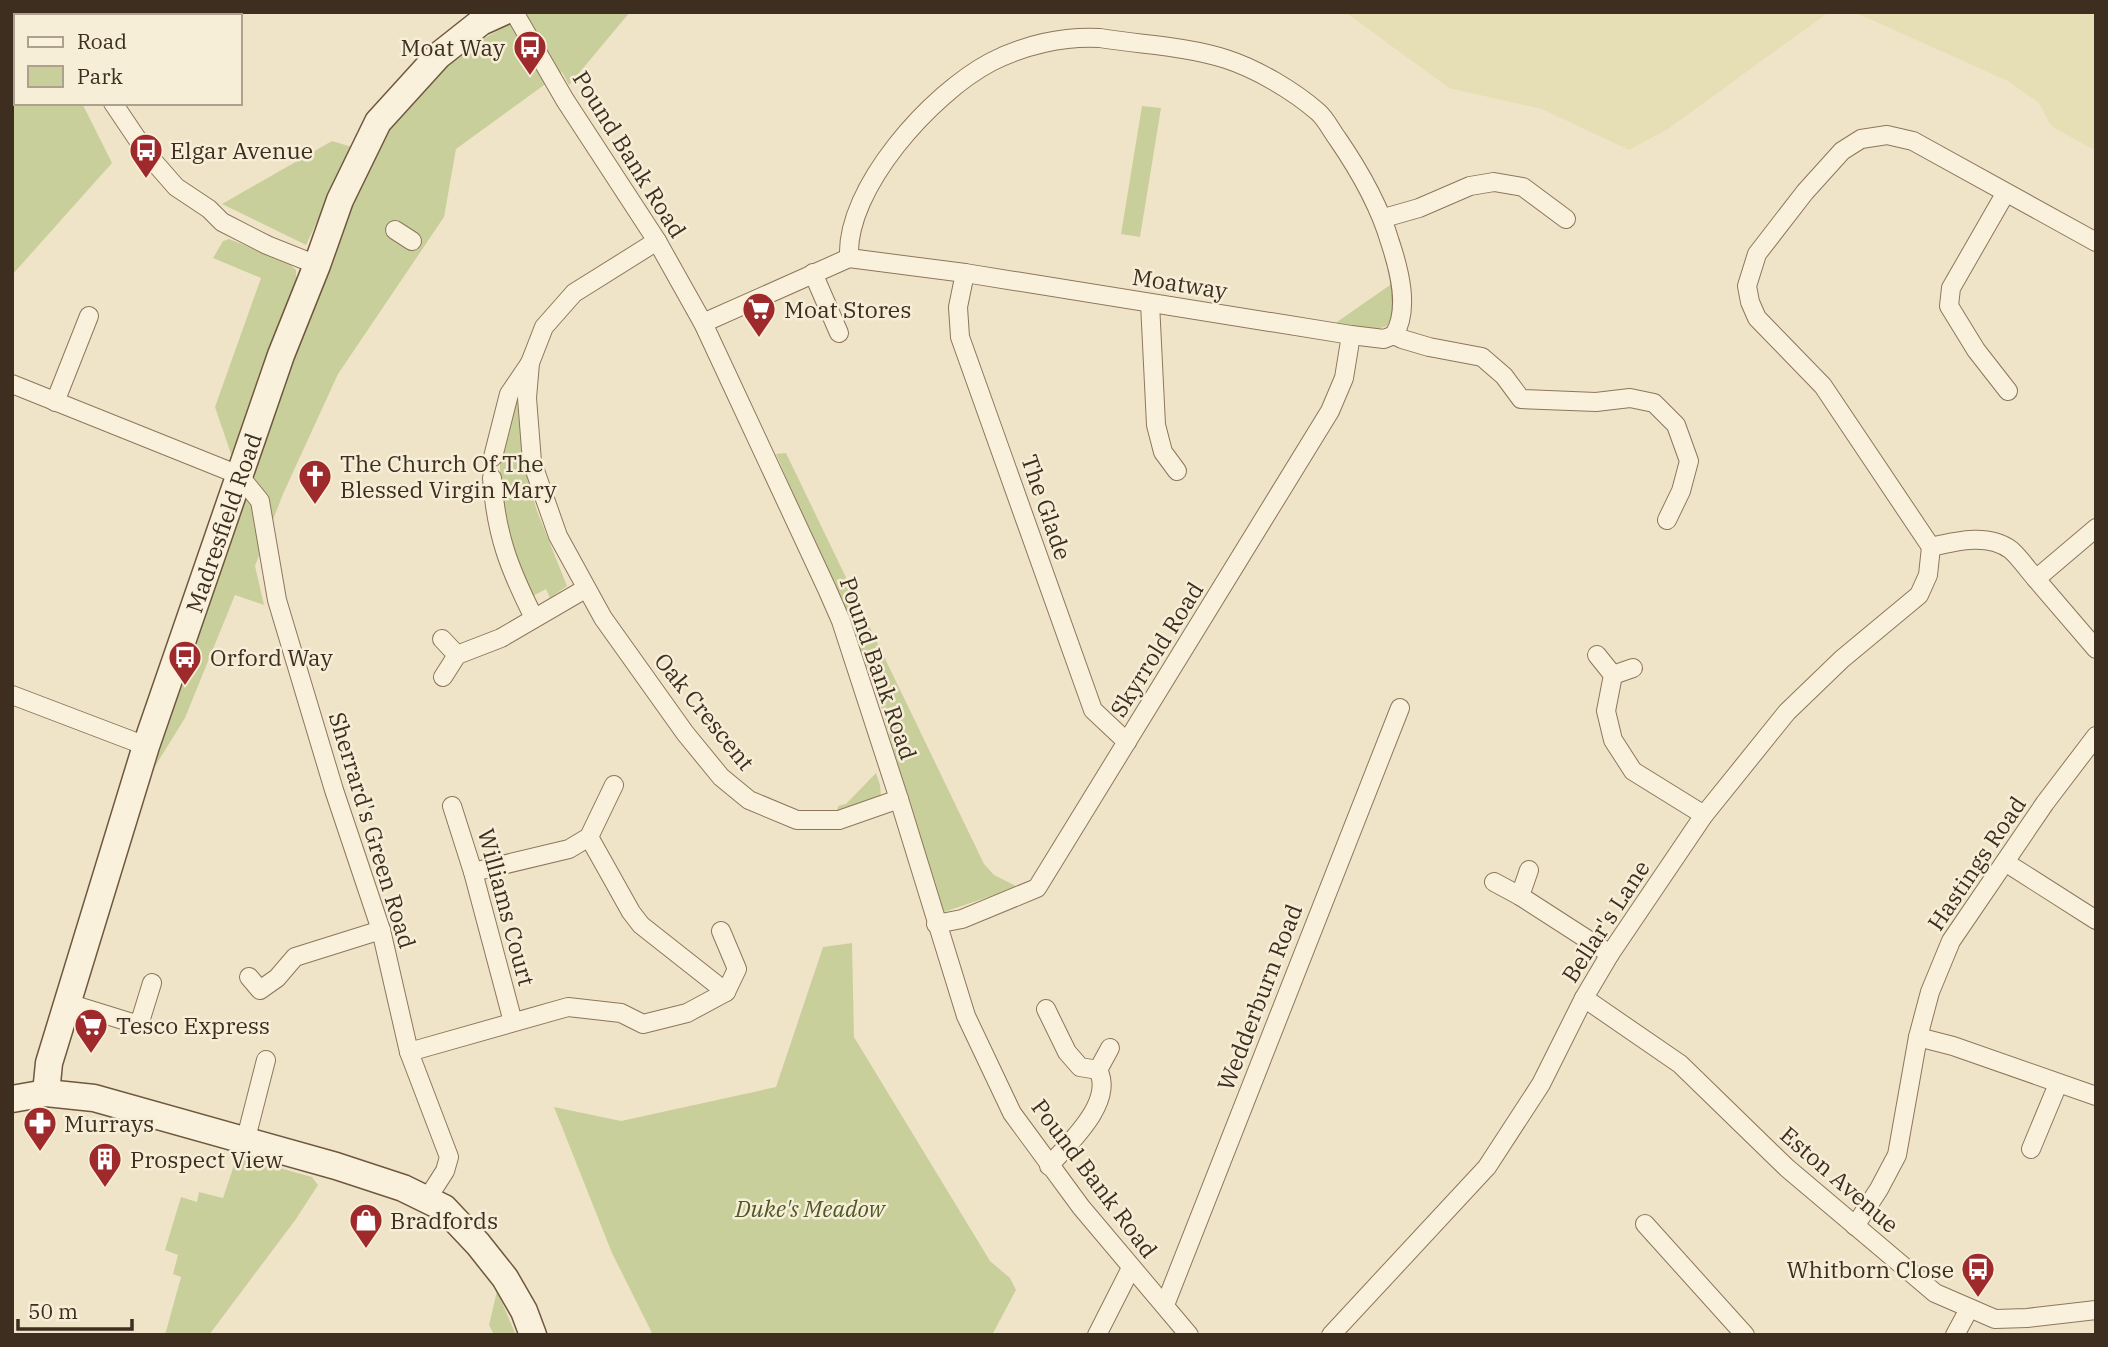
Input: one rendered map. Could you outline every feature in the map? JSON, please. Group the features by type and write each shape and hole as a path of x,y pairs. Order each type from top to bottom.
{"street":[{"name":"Madresfield Road","path":"46,1093 49,1063 146,746 281,355 340,200 378,122 438,56 481,22 503,12"},
{"name":"Pound Bank Road","path":"514,12 565,100 657,241 703,323 841,621 965,1016 1012,1113 1049,1166 1189,1335"},
{"path":"849,258 848,242 863,198 879,168 900,140 937,101 990,63 1040,44 1087,37 1186,50 1227,59 1268,77 1320,113 1358,169 1384,218 1397,262 1402,310 1400,325 1394,335"},
{"path":"115,105 148,155 176,187 209,209 222,222 317,265"},
{"path":"2096,242 1913,141 1887,135 1861,139 1842,151 1805,192 1757,254 1747,286 1757,318 1823,386 1931,547 1956,541 1998,542 2013,552 2096,649"},
{"path":"1384,218 1419,208 1470,186 1494,182 1523,187 1566,219"},
{"path":"2005,194 1951,288 1949,306 1976,350 2008,391"},
{"path":"395,230 412,241"},
{"name":"Oak Crescent","path":"493,457 509,394 530,362 544,327 574,293 657,241"},
{"name":"Moatway","path":"703,323 849,258 965,272 1351,335 1384,339 1394,335 1429,347 1482,357 1504,376 1521,398 1596,402 1630,398 1654,403 1676,425 1689,461 1681,491 1667,520"},
{"name":"The Glade","path":"965,272 958,307 960,337 1093,710 1127,742"},
{"path":"813,273 839,333"},
{"path":"1150,303 1156,425 1163,452 1177,471"},
{"path":"55,402 89,316"},
{"name":"Skyrrold Road","path":"936,924 962,919 1037,888 1330,411 1344,378 1351,335"},
{"name":"Oak Crescent","path":"530,362 527,398 532,462 558,536 603,618 685,733 721,777 749,800 797,820 839,820 899,799"},
{"path":"12,384 239,475"},
{"name":"Sherrard's Green Road","path":"239,475 260,501 277,600 334,790 381,930 409,1052 449,1157 445,1171 428,1199"},
{"path":"492,478 499,534 508,564 534,618"},
{"path":"2036,579 2096,528"},
{"name":"Bellar's Lane","path":"1331,1335 1487,1167 1541,1084 1584,998 1610,954 1704,815 1787,712 1842,659 1919,595 1928,575 1931,547"},
{"path":"443,677 457,655 501,638 585,589"},
{"path":"442,639 457,655"},
{"path":"1597,655 1613,675 1606,711 1613,740 1633,771 1704,815"},
{"path":"1613,675 1633,668"},
{"path":"12,695 146,746"},
{"name":"Wedderburn Road","path":"1165,1305 1399,708"},
{"name":"Hastings Road","path":"1855,1226 1897,1155 1918,1037 1930,992 1951,941 2096,736"},
{"path":"474,872 569,849 589,837 614,785"},
{"name":"Williams Court","path":"453,806 474,872 513,1022"},
{"path":"589,837 641,925 726,992"},
{"path":"2005,862 2096,920"},
{"path":"1520,896 1529,870"},
{"path":"1494,882 1610,954"},
{"path":"249,977 260,990 278,978 295,957 381,930"},
{"path":"409,1052 569,1007 621,1013 643,1024 687,1013 726,992 737,969 721,931"},
{"path":"68,1003 139,1025 152,983"},
{"name":"Eston Avenue","path":"1584,998 1680,1064 1787,1168 1936,1293 1995,1319 2096,1310"},
{"path":"1046,1009 1067,1052 1080,1067 1098,1070"},
{"path":"1918,1037 1953,1046 2096,1096"},
{"path":"1098,1070 1110,1048"},
{"path":"245,1142 266,1060"},
{"path":"1049,1166 1086,1125 1102,1094 1103,1079 1098,1070"},
{"path":"2031,1149 2058,1084"},
{"path":"12,1099 46,1093 94,1098 362,1174 428,1199 444,1208 458,1222 505,1278 524,1311 533,1335"},
{"path":"1645,1224 1745,1335"},
{"path":"1097,1335 1131,1268"},
{"path":"1955,1335 1969,1309"}],"shaded area":[{"path":"1345,12 1829,12 1668,129 1629,150 1542,109 1449,88"},
{"path":"1854,12 2096,12 2096,151 2051,126 2039,103 2008,81"}],"green space":[{"path":"12,12 36,12 37,14 14,14 14,105 83,105 112,163 12,275"},
{"path":"531,12 630,12 569,85 562,72 456,149 444,217 338,374 283,494 255,566 264,605 235,595 185,718 154,768 288,370 326,278 383,124 456,54"},
{"path":"1142,106 1161,108 1140,237 1121,234"},
{"path":"332,141 352,147 306,245 222,204"},
{"path":"229,239 289,263 296,270 296,281 237,459 232,457 215,407 261,278 213,258 223,241"},
{"path":"1393,283 1395,312 1387,326 1375,330 1334,324"},
{"path":"516,393 524,465 537,511 567,586 550,598 546,589 531,597 509,552 500,502 500,459"},
{"path":"786,453 984,864 994,875 1018,887 941,913 874,682 776,454"},
{"path":"876,773 881,796 875,801 837,811 838,806 846,804"},
{"name":"Duke's Meadow","path":"852,943 854,1037 990,1261 1010,1278 1016,1290 992,1335 653,1335 612,1253 554,1107 621,1121 776,1087 823,947"},
{"path":"243,1158 312,1177 318,1185 296,1219 209,1335 165,1335 181,1277 173,1274 178,1255 165,1250 181,1197 197,1202 199,1192 223,1198 235,1162"},
{"path":"497,1291 516,1335 494,1335 489,1325"}],"place":[{"name":"Moat Way","path":"530,77"},
{"name":"Elgar Avenue","path":"146,180"},
{"name":"Moat Stores","path":"759,339"},
{"name":"The Church Of The Blessed Virgin Mary","path":"315,506"},
{"name":"Orford Way","path":"185,687"},
{"name":"Tesco Express","path":"91,1055"},
{"name":"Murrays","path":"40,1153"},
{"name":"Prospect View","path":"105,1189"},
{"name":"Bradfords","path":"366,1250"},
{"name":"Whitborn Close","path":"1978,1299"}]}
